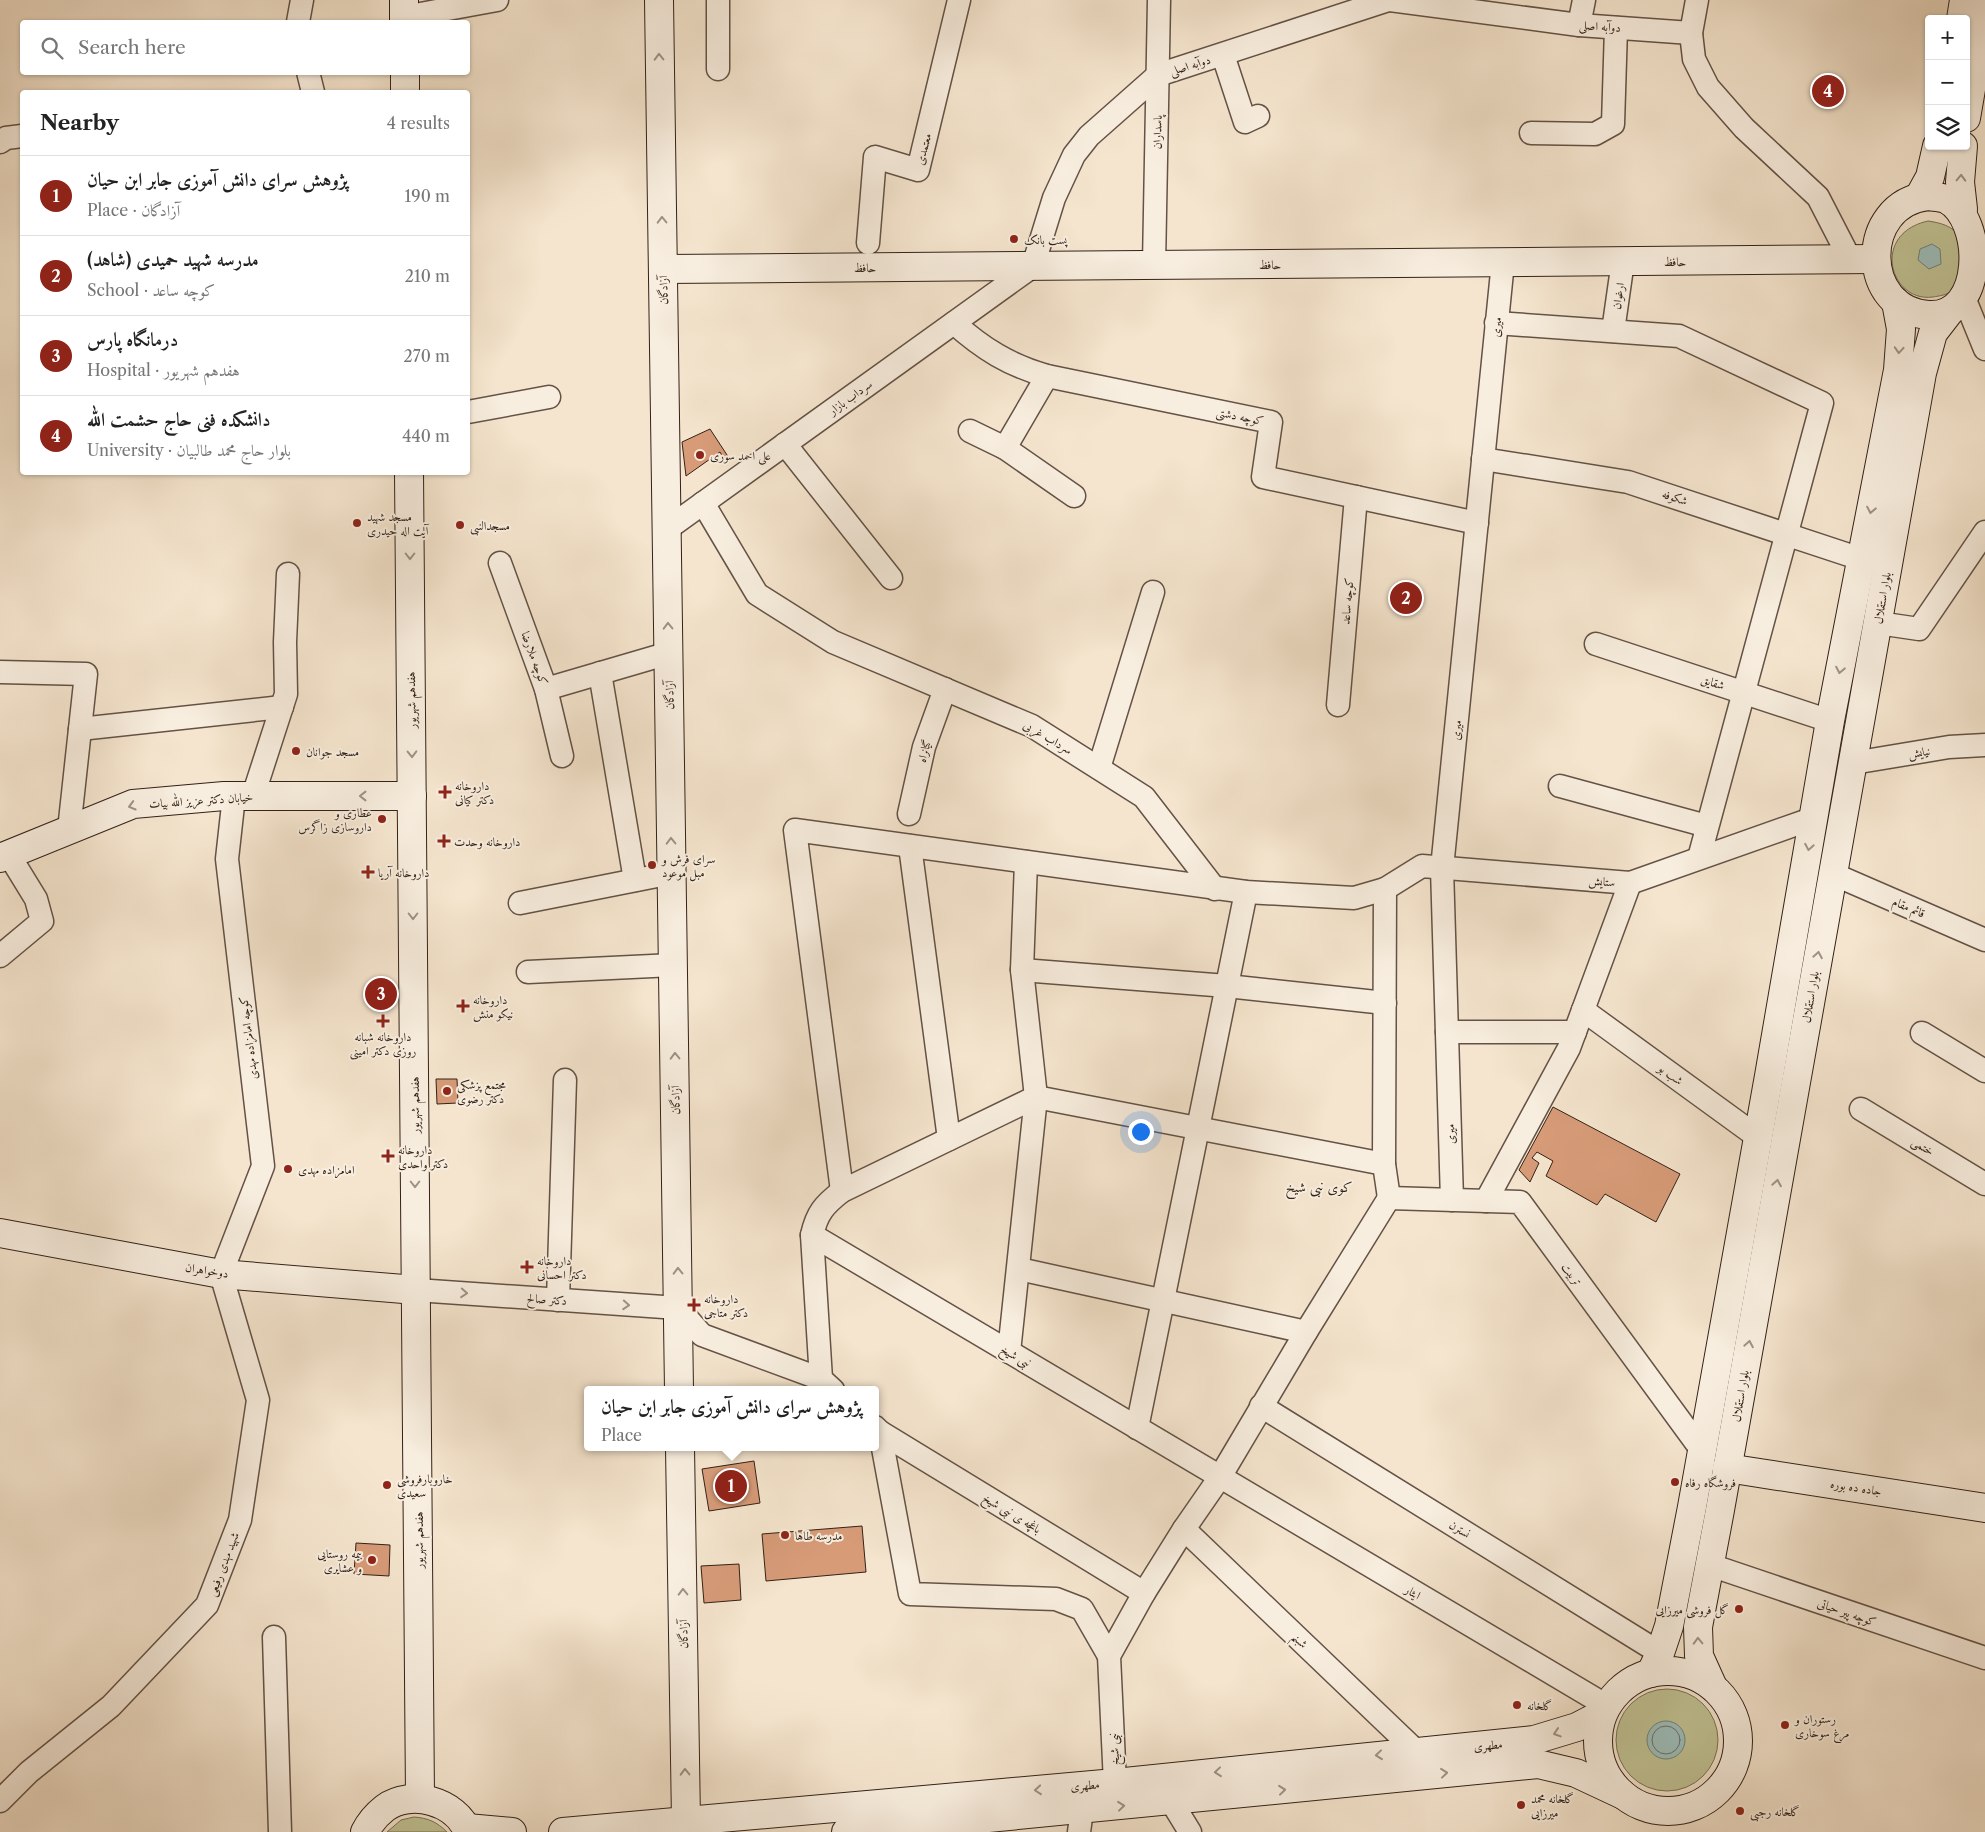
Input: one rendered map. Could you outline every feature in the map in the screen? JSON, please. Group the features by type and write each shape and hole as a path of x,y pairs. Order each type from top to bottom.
{"main road":[{"name":"آزادگان","path":"658,0 680,1386"},
{"path":"1962,15 1964,0"},
{"path":"1973,107 1985,8"},
{"path":"405,75 405,90"},
{"path":"1919,197 1930,177 1936,150"},
{"path":"1962,209 1960,182 1963,150"},
{"path":"1928,196 1947,199 1962,209 1975,225 1984,254 1977,284 1958,306 1930,315 1912,312 1896,302 1884,286 1876,267 1863,259 1876,246 1882,227 1894,211 1909,200 1919,197 1928,196"},
{"name":"حافظ","path":"663,269 1863,259"},
{"path":"1655,1663 1672,1671 1694,1676 1712,1687 1727,1704 1736,1724 1738,1746 1733,1767 1722,1786 1705,1800 1685,1809 1663,1811 1649,1808 1623,1795 1608,1778 1600,1758 1598,1736 1605,1710 1614,1696 1655,1663 1669,1626 1703,1452 1830,721 1898,370 1901,329 1896,302"},
{"name":"بلوار استقلال","path":"1712,1687 1699,1656 1698,1627 1922,373 1933,333 1958,306"},
{"name":"هفدهم شهریور","path":"409,475 420,1798"},
{"name":"خیابان دکتر عزیز الله بیات","path":"4,856 133,804 243,796 412,796"},
{"name":"دوخواهران","path":"0,1233 221,1274 416,1290"},
{"name":"آزادگان","path":"680,1451 686,1821"},
{"name":"جاده ده بوره","path":"1727,1468 1985,1508"},
{"name":"مطهری","path":"563,1832 1115,1783 1534,1740 1577,1727 1605,1710"},
{"name":"مطهری","path":"859,1831 1081,1821 1171,1801 1538,1764 1576,1773 1623,1795"},
{"path":"365,1832 373,1818 386,1807 402,1800 420,1798 437,1802 453,1811 467,1830 512,1832"}],"street":[{"path":"298,20 302,0"},
{"path":"404,13 497,0"},
{"path":"718,0 718,70"},
{"name":"معتمدی","path":"868,243 875,157 918,170 958,0"},
{"name":"پاسداران","path":"1154,265 1159,0"},
{"name":"دوآبه اصلی","path":"1033,266 1054,198 1074,155 1089,136 1158,75 1389,0 1579,25 1691,33"},
{"path":"1579,25 1584,0"},
{"path":"1698,0 1691,33 1694,59 1708,87 1744,128 1818,196 1863,259"},
{"path":"1531,133 1595,134 1613,124 1616,28"},
{"path":"1223,55 1245,122 1258,116"},
{"path":"309,75 312,90"},
{"path":"0,142 6,138 20,136"},
{"name":"ارغوان","path":"1613,331 1624,261"},
{"name":"میری","path":"1452,1200 1442,868 1503,262"},
{"name":"سرداب بازار","path":"667,529 1033,266"},
{"path":"1958,306 1985,349"},
{"name":"کوچه دشتی","path":"954,323 988,351 1006,361 1047,376 1271,422 1263,477 1477,523"},
{"path":"1496,323 1679,336 1822,403 1699,858"},
{"path":"1005,448 1047,376"},
{"path":"470,412 549,397"},
{"path":"970,431 1005,448 1074,496"},
{"path":"785,444 891,578"},
{"name":"شکوفه","path":"1483,460 1628,482 1861,559"},
{"name":"کوچه ساعد","path":"1338,705 1356,497"},
{"name":"سرداب غربی","path":"703,503 757,594 833,642 1032,726 1099,768 1144,797 1215,888"},
{"path":"1878,623 1919,629 1985,532"},
{"name":"کوچه ملارضا","path":"500,563 546,689 562,756"},
{"name":"کوچه امامزاده مهدی","path":"221,1274 263,1166 227,859 243,796 286,694 285,642 288,574"},
{"path":"1099,768 1153,592"},
{"name":"شقایق","path":"1596,644 1830,721"},
{"path":"546,689 669,653"},
{"path":"0,672 86,674 69,830"},
{"path":"600,673 635,880"},
{"name":"گیانراه","path":"909,814 924,746 945,689"},
{"path":"80,729 282,707"},
{"name":"نیایش","path":"1853,763 1949,747 1985,745"},
{"path":"1560,786 1708,826"},
{"name":"ستایش","path":"1385,889 1422,866 1630,883 1814,818"},
{"path":"842,1190 795,830 1246,892 1354,898 1385,889 1384,1164 1389,1198 1261,1406 1220,1477 1184,1529 1144,1593 1109,1656"},
{"path":"910,846 949,1139"},
{"path":"0,956 42,921 36,899 4,856"},
{"path":"1009,1352 1036,1098 1022,970 1026,862"},
{"path":"520,903 672,873"},
{"name":"قائم مقام","path":"1833,874 1985,940"},
{"path":"1486,1201 1569,1048 1630,883"},
{"path":"1137,1428 1246,892"},
{"path":"528,972 673,965"},
{"path":"1022,970 1227,986 1385,1003"},
{"name":"شب بو","path":"1583,1010 1758,1138"},
{"path":"1447,1032 1575,1032"},
{"path":"1922,1034 1985,1071"},
{"path":"558,1300 564,1080"},
{"path":"678,1308 702,1334 827,1384 812,1235 816,1219 825,1203 842,1190 1036,1098 1384,1164"},
{"name":"ختمی","path":"1861,1109 1985,1184"},
{"name":"تربیت","path":"1389,1198 1520,1202 1703,1452"},
{"name":"نبی شیخ","path":"812,1235 1220,1477"},
{"path":"1019,1269 1306,1332"},
{"name":"شهید مهدی رفیعی","path":"0,1801 29,1772 110,1706 207,1605 240,1520 258,1400 221,1274"},
{"name":"دکتر صالح","path":"416,1290 678,1308"},
{"name":"نسترن","path":"1261,1406 1655,1663"},
{"name":"باغچه ی نبی شیخ","path":"879,1431 1144,1593"},
{"path":"879,1435 910,1594 1056,1599 1082,1609 1109,1656"},
{"name":"ایثار","path":"1220,1477 1605,1710"},
{"name":"شبنم","path":"1184,1529 1416,1751"},
{"name":"کوچه پیر حیاتی","path":"1710,1565 1985,1658"},
{"path":"274,1637 280,1832"},
{"name":"نبی شیخ","path":"1109,1656 1115,1783"},
{"path":"1171,1801 1190,1832"}],"green space":[{"path":"1928,221 1945,225 1956,232 1963,244 1968,260 1952,291 1933,297 1918,296 1906,289 1897,279 1893,266 1893,252 1898,239 1910,228"},
{"path":"1667,1689 1687,1693 1703,1704 1714,1720 1718,1740 1714,1760 1703,1776 1687,1787 1667,1791 1647,1787 1631,1776 1620,1760 1616,1740 1620,1720 1631,1704 1647,1693"},
{"path":"414,1817 432,1821 447,1832 387,1832 401,1820"}],"water":[{"path":"1932,244 1940,249 1941,264 1929,269 1918,260 1920,249"},
{"path":"1666,1721 1673,1722 1679,1727 1684,1733 1684,1747 1679,1753 1673,1758 1666,1759 1659,1758 1653,1753 1648,1747 1647,1740 1648,1733 1653,1727 1659,1722"}],"building":[{"name":"علی احمد سوری","path":"710,429 729,458 725,461 720,452 686,476 682,442"},
{"name":"مجتمع پزشکی دکتر رضوی","path":"436,1079 457,1079 458,1103 437,1104"},
{"path":"1553,1107 1680,1174 1656,1222 1605,1194 1597,1205 1546,1176 1553,1161 1537,1152 1532,1158 1539,1163 1530,1182 1519,1170"},
{"path":"754,1461 760,1503 709,1511 702,1469"},
{"path":"862,1526 866,1572 766,1581 762,1534"},
{"name":"بیمه روستایی و عشایری","path":"356,1543 390,1545 389,1576 354,1574"},
{"path":"739,1564 741,1600 704,1603 701,1566"}],"place":[{"name":"دانشکده فنی حاج حشمت الله","path":"1828,91"},
{"name":"پست بانک","path":"1014,239"},
{"name":"علی احمد سوری","path":"700,455"},
{"name":"مسجد شهید آیت اله حیدری","path":"357,523"},
{"name":"مسجدالنبی","path":"460,525"},
{"name":"مدرسه شهید حمیدی (شاهد)","path":"1406,598"},
{"name":"مسجد جوانان","path":"296,751"},
{"name":"داروخانه دکتر کیانی","path":"445,792"},
{"name":"عطاری و داروسازی زاگرس","path":"382,819"},
{"name":"داروخانه وحدت","path":"444,841"},
{"name":"سرای فرش و مبل موعود","path":"652,865"},
{"name":"داروخانه آریا","path":"368,872"},
{"name":"درمانگاه پارس","path":"381,994"},
{"name":"داروخانه نیکو منش","path":"463,1006"},
{"name":"داروخانه شبانه روزی دکتر امینی","path":"383,1021"},
{"name":"مجتمع پزشکی دکتر رضوی","path":"447,1091"},
{"name":"داروخانه دکتر واحدی","path":"388,1156"},
{"name":"امامزاده مهدی","path":"288,1169"},
{"name":"داروخانه دکتر احسانی","path":"527,1267"},
{"name":"داروخانه دکتر متاجی","path":"694,1305"},
{"name":"فروشگاه رفاه","path":"1675,1482"},
{"name":"خاروبارفروشی سعیدی","path":"387,1485"},
{"name":"پژوهش سرای دانش آموزی جابر ابن حیان","path":"731,1486"},
{"name":"مدرسه طاها","path":"785,1535"},
{"name":"بیمه روستایی و عشایری","path":"372,1560"},
{"name":"گل فروشی میرزایی","path":"1739,1609"},
{"name":"گلخانه","path":"1517,1705"},
{"name":"رستوران و مرغ سوخاری","path":"1785,1725"},
{"name":"گلخانه محمد میرزایی","path":"1521,1805"},
{"name":"گلخانه رجبی","path":"1740,1811"}],"district":[{"name":"کوی نبی شیخ","path":"1319,1187"}]}
